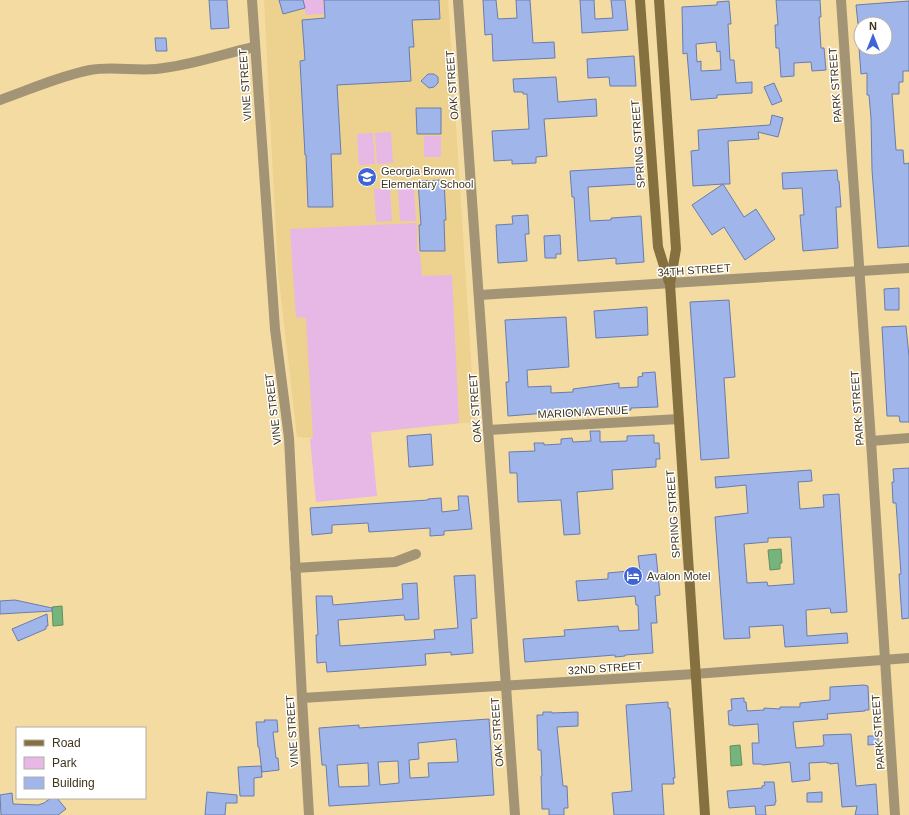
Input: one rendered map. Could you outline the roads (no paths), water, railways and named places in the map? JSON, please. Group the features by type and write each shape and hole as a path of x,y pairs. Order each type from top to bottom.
{"main road":[{"name":"SPRING STREET","path":"640,0 658,247 670,284"},
{"name":"SPRING STREET","path":"659,0 676,249 670,284 705,815"}],"street":[{"name":"VINE STREET","path":"252,0 254,47 275,329 289,438 309,815"},
{"name":"OAK STREET","path":"458,0 480,295 515,815"},
{"name":"PARK STREET","path":"841,0 895,815"},
{"path":"0,100 73,74 91,70 110,68 132,70 157,69 254,47"},
{"name":"34TH STREET","path":"480,295 909,268"},
{"name":"MARION AVENUE","path":"488,430 679,419"},
{"path":"871,441 909,438"},
{"path":"295,568 395,562 416,554"},
{"name":"32ND STREET","path":"302,698 695,674 909,658"}],"place":[{"name":"Georgia Brown Elementary School","path":"367,177"},
{"name":"Avalon Motel","path":"633,576"}]}
